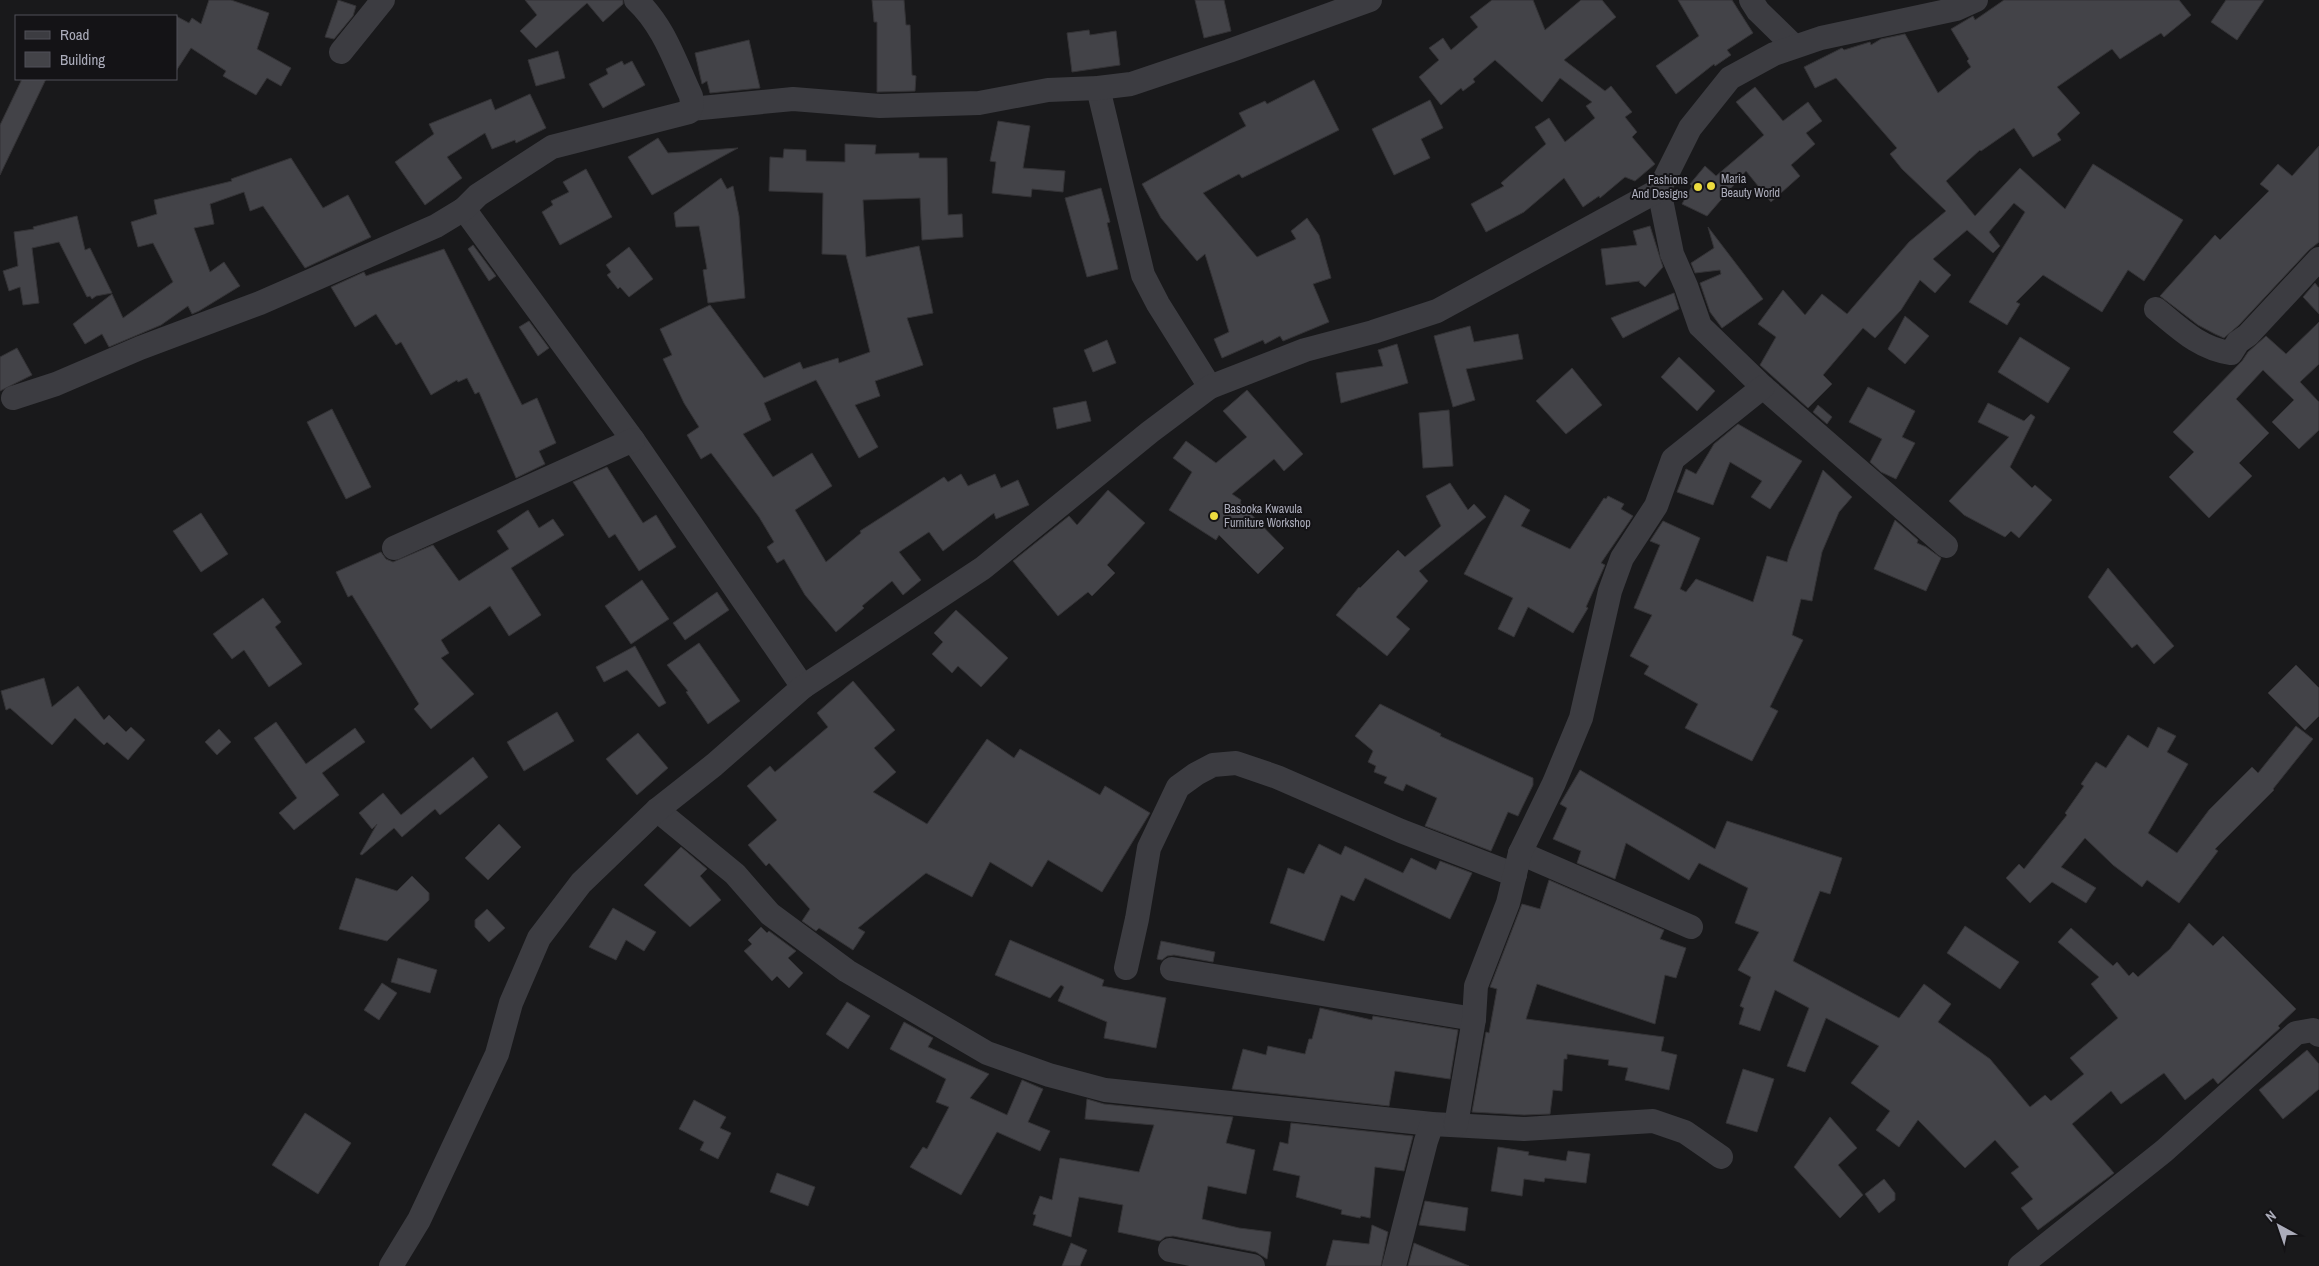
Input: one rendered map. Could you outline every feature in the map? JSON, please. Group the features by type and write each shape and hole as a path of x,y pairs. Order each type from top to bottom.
{"street":[{"path":"341,52 383,0"},
{"path":"636,0 650,13 659,26 691,96 691,109"},
{"path":"12,398 56,384 140,348 260,304 436,226 464,209 478,195 552,147 689,112 691,109 793,99 880,106 979,103 1048,90 1098,88 1131,84 1370,0"},
{"path":"1751,0 1758,11 1794,46"},
{"path":"391,1266 420,1220 497,1054 511,1003 539,938 582,883 657,810 714,766 803,687 983,568 1150,432 1210,387 1305,350 1373,332 1437,312 1659,190 1690,128 1730,78 1774,54 1794,46 1839,34 1956,9 1976,0"},
{"path":"1098,88 1143,275 1158,304 1210,387"},
{"path":"1659,190 1672,254 1700,326 1763,387 1946,546"},
{"path":"464,209 632,440 803,687"},
{"path":"2156,309 2201,344 2217,351 2231,353 2238,342 2248,335 2319,258"},
{"path":"1456,1125 1474,1019 1476,986 1508,903 1518,864 1581,718 1610,591 1622,558 1656,506 1673,459 1763,387"},
{"path":"394,548 632,440"},
{"path":"1126,968 1137,919 1149,848 1178,787 1213,765 1236,763 1277,778 1401,830 1518,864 1691,927"},
{"path":"657,810 735,874 770,914 847,971 987,1053 1049,1075 1105,1090 1432,1124 1524,1130 1653,1121 1684,1132 1721,1157"},
{"path":"1172,969 1474,1019"},
{"path":"2020,1266 2164,1151 2296,1032 2313,1030 2319,1035"},
{"path":"1394,1266 1432,1124"},
{"path":"1170,1250 1253,1266"}],"building":[{"path":"209,0 231,0 269,13 257,49 291,68 281,86 267,78 256,95 223,76 226,71 191,48 178,68 178,17 189,23 192,18 201,24"},
{"path":"338,0 356,6 353,16 334,39 325,37"},
{"path":"525,0 623,0 623,4 603,22 587,3 536,48 520,31 537,15"},
{"path":"872,0 904,0 906,25 910,25 912,75 916,76 915,91 877,92 877,22 874,22"},
{"path":"1195,0 1224,0 1231,31 1204,38"},
{"path":"1492,0 1533,0 1545,30 1581,0 1602,0 1616,17 1564,60 1605,91 1611,86 1632,112 1625,117 1637,132 1632,137 1655,164 1635,181 1625,177 1600,198 1599,196 1583,207 1564,178 1524,212 1486,232 1471,204 1504,186 1501,183 1546,144 1535,127 1549,118 1565,142 1595,118 1586,106 1592,102 1560,78 1542,102 1495,60 1473,79 1475,82 1463,91 1461,88 1441,105 1419,77 1439,60 1429,48 1443,38 1451,50 1478,27 1470,17"},
{"path":"1678,0 1732,0 1753,33 1727,50 1731,55 1715,66 1714,64 1676,94 1656,66 1699,36"},
{"path":"2004,0 2179,0 2191,15 2164,37 2161,33 2120,59 2112,49 2057,87 2080,113 2057,134 2061,140 2033,157 2014,128 1980,150 1946,181 1975,216 2020,168 2065,209 2093,164 2183,220 2144,281 2128,270 2102,312 2043,275 2016,302 2020,304 2007,325 1969,302 2025,212 2014,203 1989,232 2000,246 1993,253 1967,230 1933,259 1951,275 1935,293 1920,280 1901,310 1875,338 1863,328 1823,375 1832,384 1808,408 1760,365 1776,337 1758,324 1783,290 1805,315 1822,294 1847,314 1909,242 1946,211 1902,169 1890,154 1897,148 1836,78 1815,88 1804,67 1842,48 1844,50 1870,42 1871,45 1881,39 1905,34 1938,93 1971,67 1967,61 1969,59 1951,29 1973,16 1975,20"},
{"path":"2226,0 2264,0 2237,40 2211,22"},
{"path":"1089,30 1090,35 1116,31 1120,65 1072,72 1067,33"},
{"path":"749,40 760,88 710,93 707,81 702,84 695,53"},
{"path":"558,51 565,78 536,86 528,60"},
{"path":"622,61 624,65 632,61 645,85 603,108 589,84 608,74 606,69"},
{"path":"22,80 46,80 0,175 0,125"},
{"path":"1314,80 1339,130 1242,178 1239,174 1203,193 1257,257 1296,239 1291,231 1307,218 1319,235 1331,278 1313,284 1329,322 1283,341 1280,336 1265,344 1263,340 1222,358 1214,339 1229,332 1205,254 1197,261 1161,218 1142,184 1246,126 1239,113 1265,101 1267,104"},
{"path":"1755,87 1783,121 1808,102 1822,121 1806,133 1815,144 1791,165 1800,176 1771,202 1746,171 1707,216 1682,204 1692,186 1690,184 1705,166 1716,176 1764,135 1736,102"},
{"path":"530,94 546,128 516,143 515,140 492,149 485,133 447,157 462,178 425,205 395,162 434,134 429,124 491,99 495,110"},
{"path":"1430,100 1443,128 1421,139 1430,158 1394,175 1372,129"},
{"path":"998,121 1030,126 1023,168 1065,171 1063,192 1032,189 1031,197 992,193 996,162 990,161"},
{"path":"658,138 668,153 738,148 652,195 628,157"},
{"path":"845,144 876,145 875,154 919,153 919,158 947,158 948,215 962,214 963,237 922,240 920,198 863,200 866,257 919,246 933,313 907,318 923,365 875,381 880,396 855,405 878,447 859,458 816,380 764,403 771,420 743,434 773,477 812,453 832,486 795,510 826,562 861,533 860,531 944,477 948,482 961,474 968,486 995,474 1001,488 1018,480 1029,505 996,519 994,513 943,551 929,532 899,552 921,580 903,595 892,581 862,606 864,608 836,632 805,595 784,559 777,563 767,547 774,542 759,517 711,453 701,459 687,435 699,427 684,403 663,359 672,355 660,329 710,305 764,378 800,362 803,369 838,358 839,363 870,352 846,255 822,254 823,193 769,191 770,157 783,158 784,149 806,150 806,161 845,162"},
{"path":"2319,146 2319,242 2309,250 2239,325 2224,338 2198,325 2160,296 2215,235 2220,240 2269,191 2260,184 2278,164 2292,176"},
{"path":"291,158 323,208 348,195 371,237 305,268 263,206 250,211 244,192 210,204 214,224 194,228 210,272 224,262 240,286 199,311 192,314 188,306 161,325 109,347 102,334 85,344 73,324 112,294 123,318 173,282 153,243 138,247 131,222 157,214 154,200 232,181 231,179"},
{"path":"586,169 612,217 560,245 542,212 553,205 551,201 569,192 563,182"},
{"path":"721,178 727,189 733,186 739,216 745,298 708,303 703,270 707,269 699,226 676,227 674,213"},
{"path":"1101,188 1110,222 1107,223 1118,269 1087,277 1065,198"},
{"path":"77,216 85,250 90,248 112,293 96,296 92,299 90,296 87,297 59,242 32,248 39,303 23,305 20,287 9,291 3,271 18,266 14,232 34,229 33,227"},
{"path":"1650,226 1663,267 1645,287 1640,281 1606,285 1601,249 1637,245 1633,231"},
{"path":"1708,227 1763,299 1722,328 1710,312 1700,283 1721,274 1720,270 1695,273 1691,263 1714,248"},
{"path":"473,245 496,276 489,281 468,249"},
{"path":"629,247 653,279 629,297 620,287 618,289 607,275 611,272 606,265"},
{"path":"444,249 522,405 537,398 556,443 539,451 545,464 516,478 479,392 475,394 467,378 458,382 457,380 431,395 401,342 396,345 376,314 355,327 331,287 364,272 366,276"},
{"path":"2315,283 2319,288 2319,314 2303,297"},
{"path":"1674,293 1679,309 1623,338 1611,318"},
{"path":"1905,316 1929,336 1905,364 1888,349"},
{"path":"529,321 549,348 538,356 519,327"},
{"path":"2319,322 2319,364 2300,382 2319,402 2319,430 2299,449 2272,422 2294,400 2263,370 2236,399 2269,433 2239,463 2252,476 2209,518 2169,477 2194,452 2173,432 2242,361 2248,352 2266,336 2286,354"},
{"path":"1470,326 1474,342 1518,334 1523,359 1466,369 1475,400 1453,407 1434,336"},
{"path":"2020,337 2070,368 2048,403 1998,372"},
{"path":"1107,340 1116,363 1093,372 1084,350"},
{"path":"1397,344 1408,383 1341,403 1336,373 1383,366 1378,350"},
{"path":"17,348 32,375 0,391 0,357"},
{"path":"1679,357 1715,391 1697,411 1661,377"},
{"path":"1572,368 1602,405 1566,434 1536,401"},
{"path":"1868,387 1915,411 1902,437 1915,443 1896,479 1881,472 1870,462 1882,439 1849,422"},
{"path":"1247,390 1303,454 1284,471 1274,459 1232,494 1241,500 1240,503 1284,548 1258,574 1219,535 1216,540 1169,510 1192,472 1173,458 1186,441 1216,463 1247,437 1223,411"},
{"path":"1086,401 1091,421 1057,429 1053,408"},
{"path":"1988,403 2024,421 2031,414 2035,417 2010,467 2032,488 2035,485 2052,500 2019,538 2011,531 2005,537 1964,515 1949,501 2009,437 1978,422"},
{"path":"1818,405 1832,417 1827,424 1813,412"},
{"path":"332,409 371,487 346,499 307,422"},
{"path":"1449,410 1453,466 1423,468 1419,413"},
{"path":"1738,424 1802,461 1770,509 1751,497 1762,481 1730,462 1713,505 1677,492 1686,469 1696,474 1714,444"},
{"path":"607,467 643,523 656,515 676,547 639,571 615,534 609,538 573,482"},
{"path":"1823,470 1852,497 1839,512 1822,552 1812,601 1801,599 1792,635 1803,640 1770,707 1778,711 1752,761 1685,728 1698,704 1644,674 1649,666 1630,656 1652,615 1634,608 1660,545 1650,541 1663,521 1700,538 1680,589 1686,592 1696,579 1753,602 1767,556 1787,562"},
{"path":"1450,483 1468,510 1474,504 1486,517 1419,571 1428,581 1396,617 1410,629 1387,656 1336,615 1359,587 1398,550 1405,557 1441,526 1426,496"},
{"path":"1108,490 1145,523 1107,565 1115,573 1092,596 1088,592 1058,616 1013,561 1069,516 1077,525"},
{"path":"1505,495 1530,510 1521,526 1570,549 1604,498 1606,499 1608,496 1624,504 1621,509 1633,516 1601,563 1605,565 1586,607 1588,608 1573,633 1528,607 1514,637 1498,629 1513,598 1464,574"},
{"path":"528,510 539,528 553,519 564,535 511,568 541,615 509,636 490,606 441,640 449,653 441,658 474,694 431,729 414,709 419,704 352,595 348,597 336,572 381,552 386,559 393,562 433,545 459,581 509,549 497,531"},
{"path":"201,513 228,554 201,572 173,531"},
{"path":"1895,520 1918,540 1917,543 1941,558 1926,591 1874,569"},
{"path":"2108,568 2174,646 2154,664 2137,644 2132,648 2088,597"},
{"path":"642,580 669,619 631,644 605,606"},
{"path":"717,592 729,610 685,640 673,623"},
{"path":"263,598 281,622 275,627 302,664 269,687 244,650 232,659 213,634"},
{"path":"956,610 1008,658 981,687 958,666 952,673 932,654 943,642 934,633"},
{"path":"699,643 740,701 708,724 686,692 688,691 667,665"},
{"path":"635,646 666,703 659,707 627,670 604,682 596,667"},
{"path":"2296,665 2319,688 2319,716 2305,730 2268,693"},
{"path":"44,678 52,707 78,686 104,720 109,715 126,732 131,727 145,740 128,760 107,742 104,745 75,718 52,745 10,708 6,710 1,691"},
{"path":"853,681 895,730 874,748 896,772 873,792 927,824 987,739 1014,758 1020,749 1100,795 1105,786 1150,813 1102,892 1048,860 1032,887 990,862 972,897 926,873 858,928 865,932 853,950 819,928 816,931 802,921 810,909 769,863 766,866 748,845 777,820 747,786 770,766 775,772 828,727 817,713"},
{"path":"1380,704 1441,734 1440,736 1533,778 1533,785 1518,816 1508,812 1491,851 1425,826 1437,798 1406,784 1403,791 1384,783 1387,777 1374,772 1376,766 1368,762 1373,751 1355,736"},
{"path":"557,712 574,741 524,771 507,742"},
{"path":"276,722 306,764 355,728 365,742 322,773 339,795 294,830 279,813 297,798 254,738"},
{"path":"2296,726 2313,739 2274,790 2215,849 2218,851 2179,903 2147,880 2142,887 2113,865 2085,838 2061,867 2096,888 2086,903 2052,882 2030,903 2006,878 2019,864 2024,869 2067,815 2065,813 2084,786 2081,784 2096,762 2106,768 2128,735 2148,748 2158,727 2176,736 2167,752 2188,764 2148,833 2177,853 2209,810 2252,767 2258,773"},
{"path":"219,729 231,742 217,755 205,742"},
{"path":"638,733 668,768 637,795 606,759"},
{"path":"473,757 488,777 440,815 435,809 402,837 394,828 362,855 360,854 377,824 372,829 359,813 383,793 401,815"},
{"path":"1580,770 1715,849 1727,821 1842,858 1830,894 1820,891 1793,961 1899,1018 1924,984 1951,1004 1938,1022 1990,1059 2030,1107 2045,1095 2051,1101 2084,1074 2070,1058 2118,1018 2091,984 2099,977 2058,942 2071,928 2113,966 2117,962 2129,976 2133,972 2138,977 2170,949 2189,923 2213,946 2223,936 2296,1009 2278,1026 2280,1028 2218,1084 2213,1078 2185,1100 2164,1073 2121,1104 2111,1091 2072,1124 2114,1173 2038,1230 2021,1208 2033,1199 2011,1173 2019,1167 1995,1140 1965,1168 1918,1120 1899,1147 1876,1130 1890,1111 1851,1083 1879,1046 1826,1018 1805,1072 1787,1066 1809,1008 1775,990 1760,1031 1739,1024 1744,1008 1740,1006 1751,977 1738,970 1759,932 1735,923 1748,888 1699,863 1689,880 1626,843 1615,879 1577,863 1581,851 1553,839 1567,808 1560,804"},
{"path":"499,824 521,847 488,880 465,858"},
{"path":"1319,844 1341,855 1345,846 1403,873 1411,858 1436,870 1440,861 1472,873 1450,919 1365,878 1354,901 1341,895 1324,941 1270,923 1288,868 1304,874"},
{"path":"681,847 707,869 700,876 721,900 690,927 644,885"},
{"path":"412,876 429,893 429,900 387,941 339,929 356,878 397,891"},
{"path":"1549,880 1664,930 1660,939 1686,948 1676,978 1665,975 1655,1024 1537,984 1526,1019 1664,1037 1661,1051 1677,1055 1669,1090 1625,1080 1628,1068 1608,1065 1609,1060 1567,1054 1567,1059 1564,1059 1562,1091 1553,1090 1550,1114 1524,1115 1472,1112 1486,1032 1489,1033 1497,989 1490,987 1522,904 1540,909"},
{"path":"613,908 656,932 644,951 626,940 616,960 589,947"},
{"path":"487,909 505,928 489,942 475,927 475,920"},
{"path":"1965,926 2019,962 2000,989 1947,953"},
{"path":"761,927 767,933 769,931 796,951 788,958 803,973 789,988 777,976 772,981 744,951 752,944 748,940"},
{"path":"1010,940 1104,980 1102,986 1166,998 1156,1048 1104,1038 1107,1022 1058,1001 1064,987 1061,985 1050,998 995,975"},
{"path":"1161,941 1215,952 1213,962 1174,955 1167,956 1162,960 1157,959"},
{"path":"398,958 437,970 430,993 391,982"},
{"path":"382,983 397,993 379,1020 364,1010"},
{"path":"847,1002 870,1016 848,1049 826,1034"},
{"path":"1320,1008 1372,1020 1373,1016 1458,1030 1450,1079 1395,1071 1389,1106 1232,1089 1243,1049 1266,1055 1268,1046 1305,1054 1309,1039 1312,1039"},
{"path":"904,1022 933,1038 928,1047 989,1074 970,1098 1007,1115 1022,1080 1043,1089 1028,1122 1050,1131 1040,1151 997,1132 961,1195 910,1167 923,1147 927,1149 949,1107 936,1102 946,1079 890,1049"},
{"path":"2307,1050 2319,1064 2319,1089 2283,1119 2259,1090"},
{"path":"1743,1069 1774,1079 1757,1132 1726,1123"},
{"path":"1087,1099 1104,1104 1233,1117 1226,1143 1255,1150 1246,1194 1208,1186 1202,1219 1239,1228 1271,1232 1267,1259 1256,1252 1173,1236 1165,1237 1160,1241 1118,1232 1123,1205 1079,1197 1071,1237 1033,1225 1036,1215 1033,1214 1040,1196 1052,1200 1060,1158 1139,1172 1154,1125 1085,1119"},
{"path":"694,1100 726,1117 720,1128 731,1133 718,1159 700,1150 704,1142 679,1129"},
{"path":"305,1113 351,1143 318,1194 272,1165"},
{"path":"1830,1117 1857,1148 1838,1165 1863,1195 1840,1218 1794,1167"},
{"path":"1291,1123 1413,1136 1404,1171 1375,1167 1370,1218 1341,1214 1342,1210 1296,1197 1300,1176 1273,1170 1280,1142 1288,1144"},
{"path":"1498,1147 1529,1152 1528,1155 1566,1161 1568,1151 1590,1154 1586,1183 1545,1178 1544,1182 1524,1179 1522,1196 1491,1191"},
{"path":"777,1173 815,1187 808,1206 770,1192"},
{"path":"1884,1179 1895,1193 1895,1200 1879,1213 1865,1194"},
{"path":"1425,1201 1468,1208 1465,1231 1419,1225"},
{"path":"1372,1225 1388,1232 1381,1266 1326,1266 1333,1240 1369,1244"},
{"path":"1071,1243 1087,1250 1080,1266 1062,1266"},
{"path":"1414,1243 1469,1266 1408,1266"}],"place":[{"name":"Maria Beauty World","path":"1711,186"},
{"name":"Fashions And Designs","path":"1698,187"},
{"name":"Basooka Kwavula Furniture Workshop","path":"1214,516"}]}
